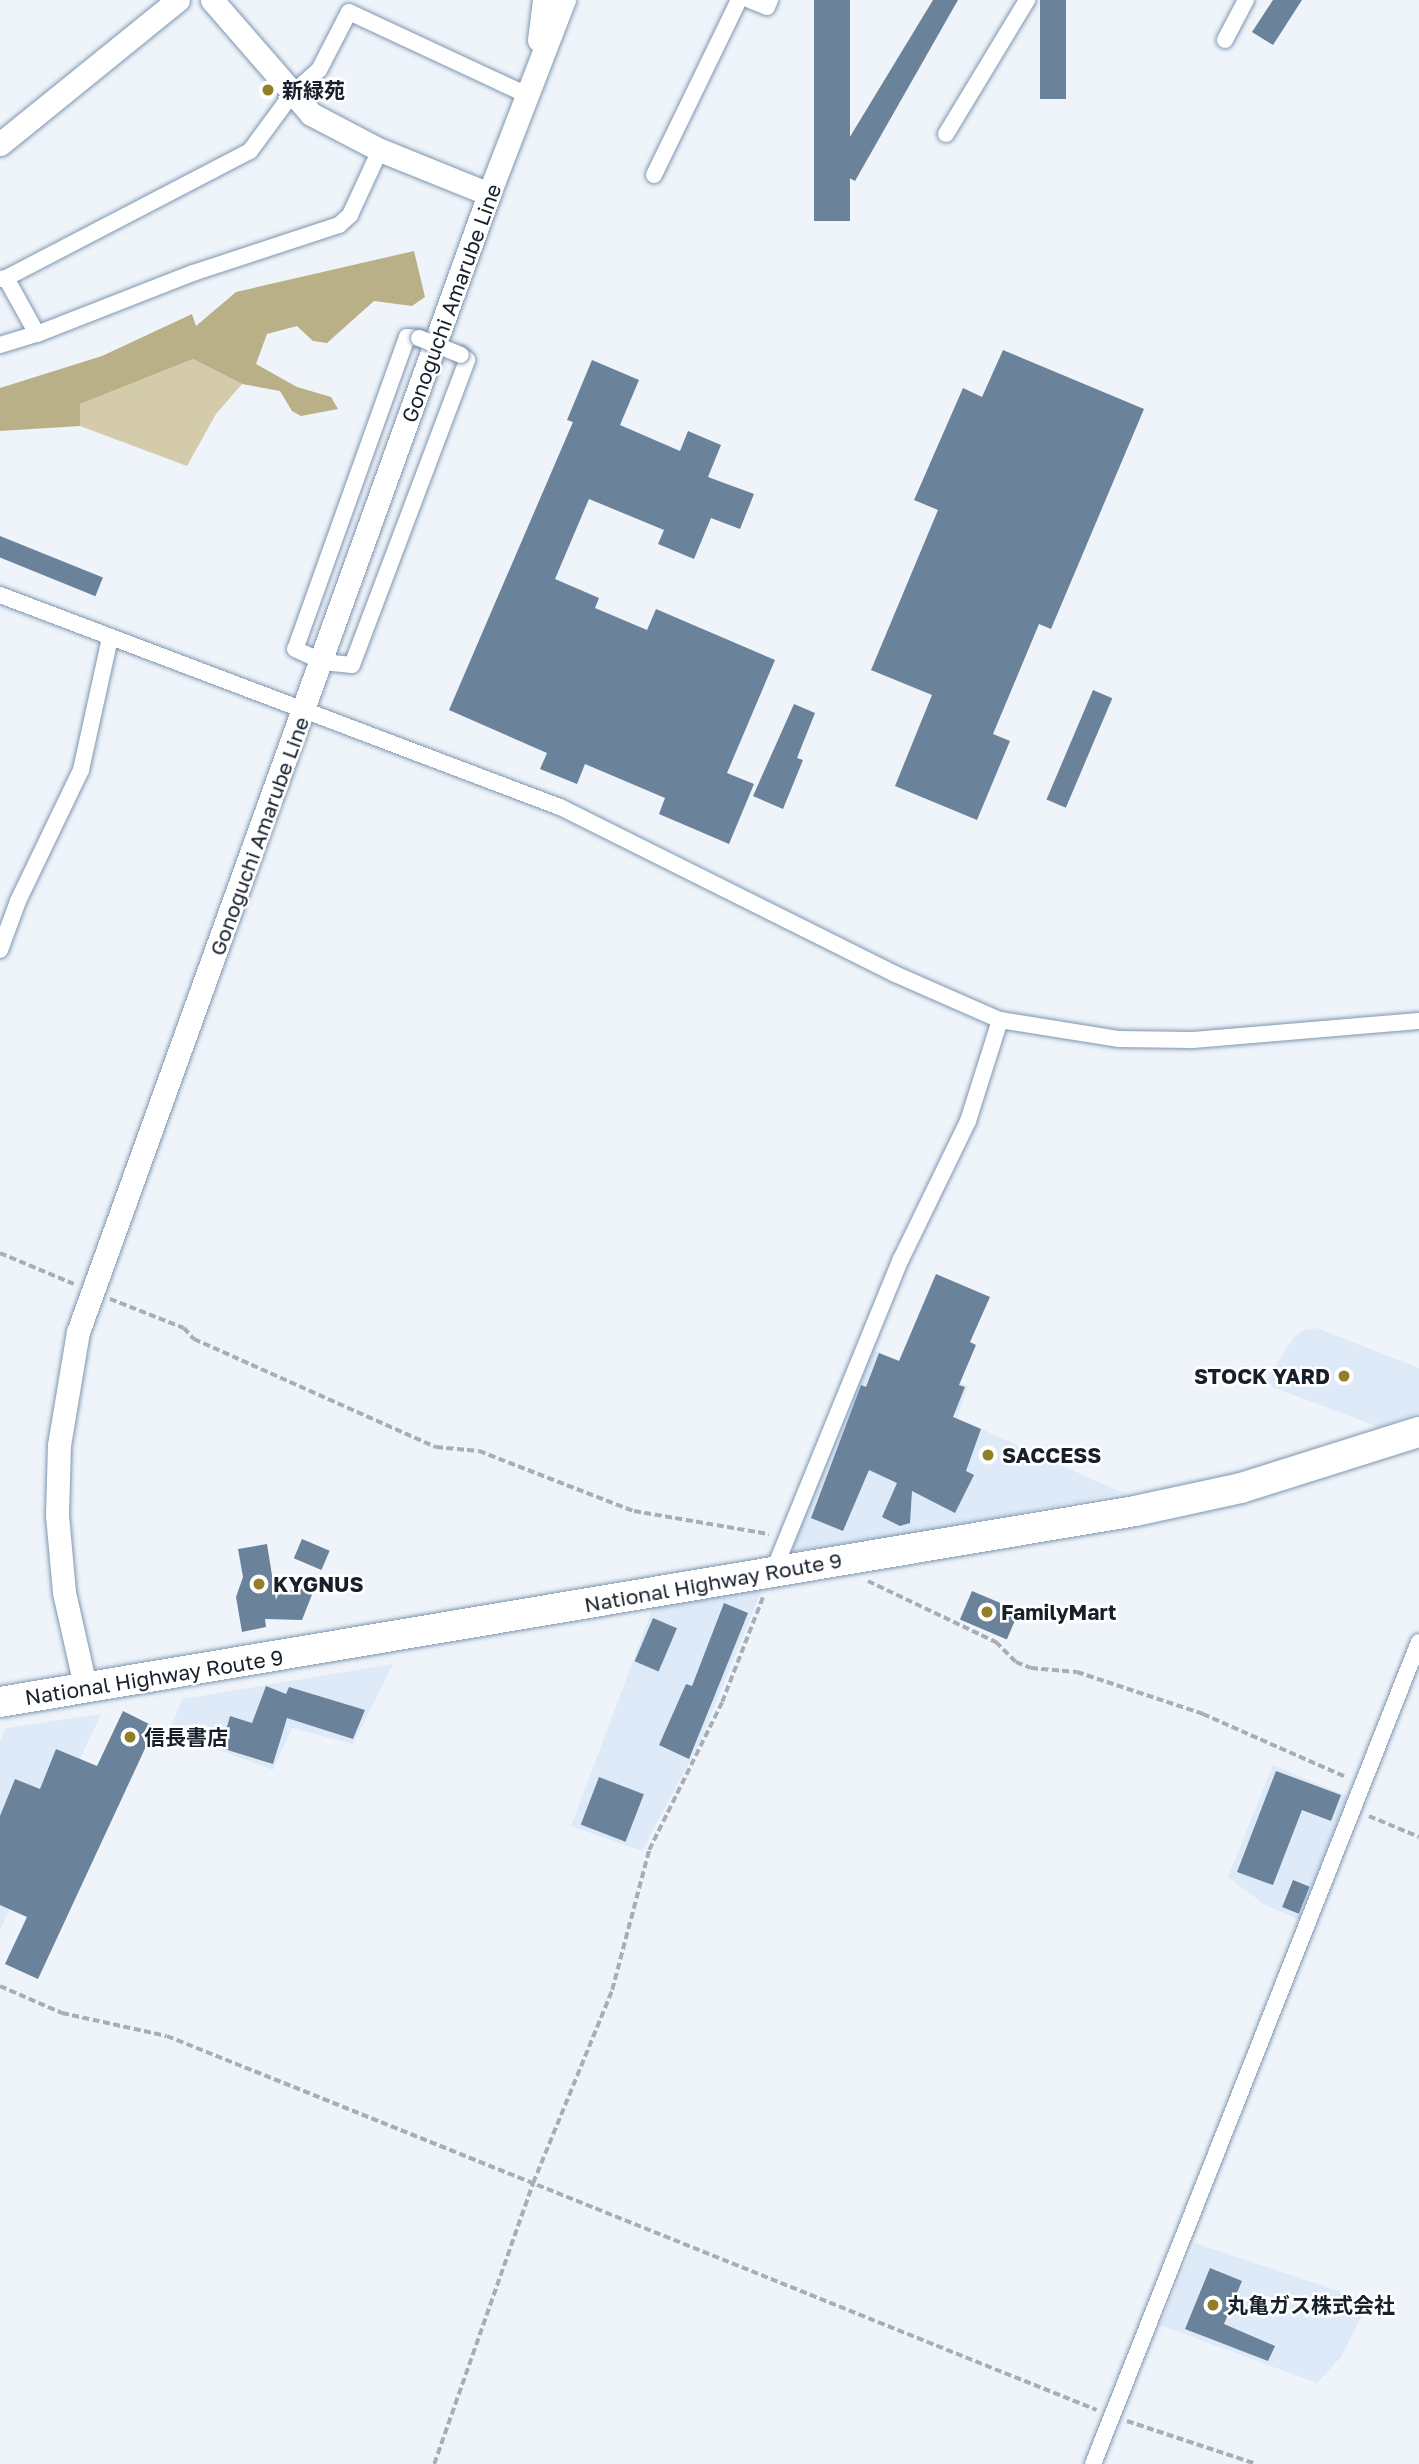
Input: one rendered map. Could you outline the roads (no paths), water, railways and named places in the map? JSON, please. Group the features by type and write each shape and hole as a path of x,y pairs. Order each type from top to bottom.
{"highway":[{"name":"National Highway Route 9","path":"0,1702 86,1690 838,1561 1228,1491 1419,1432"}],"main road":[{"path":"212,0 312,114 380,150 489,194"},
{"name":"Gonoguchi Amarube Line","path":"86,1690 64,1592 57,1516 66,1382 90,1292 305,713 489,194 531,86 559,1"},
{"path":"0,144 165,4"}],"street":[{"path":"653,175 739,0"},
{"path":"750,0 767,7 771,0"},
{"path":"946,134 1027,0"},
{"path":"1225,40 1246,0"},
{"path":"37,334 3,279 250,151 292,94 319,70 349,12 531,86"},
{"path":"0,345 37,334 193,273 339,225 350,215 380,150"},
{"path":"407,337 419,338 467,360 352,665 323,662 296,649 407,337"},
{"path":"0,595 305,713 560,807 895,974 1000,1020 1119,1038 1192,1040 1419,1021"},
{"path":"0,950 18,901 80,771 110,638"},
{"path":"773,1572 785,1537 901,1259 968,1121 1000,1020"},
{"path":"1093,2464 1419,1643"}],"place":[{"name":"新緑苑","path":"268,90"},
{"name":"STOCK YARD","path":"1344,1376"},
{"name":"SACCESS","path":"988,1455"},
{"name":"KYGNUS","path":"259,1584"},
{"name":"FamilyMart","path":"987,1612"},
{"name":"信長書店","path":"130,1737"},
{"name":"丸亀ガス株式会社","path":"1213,2305"}]}
